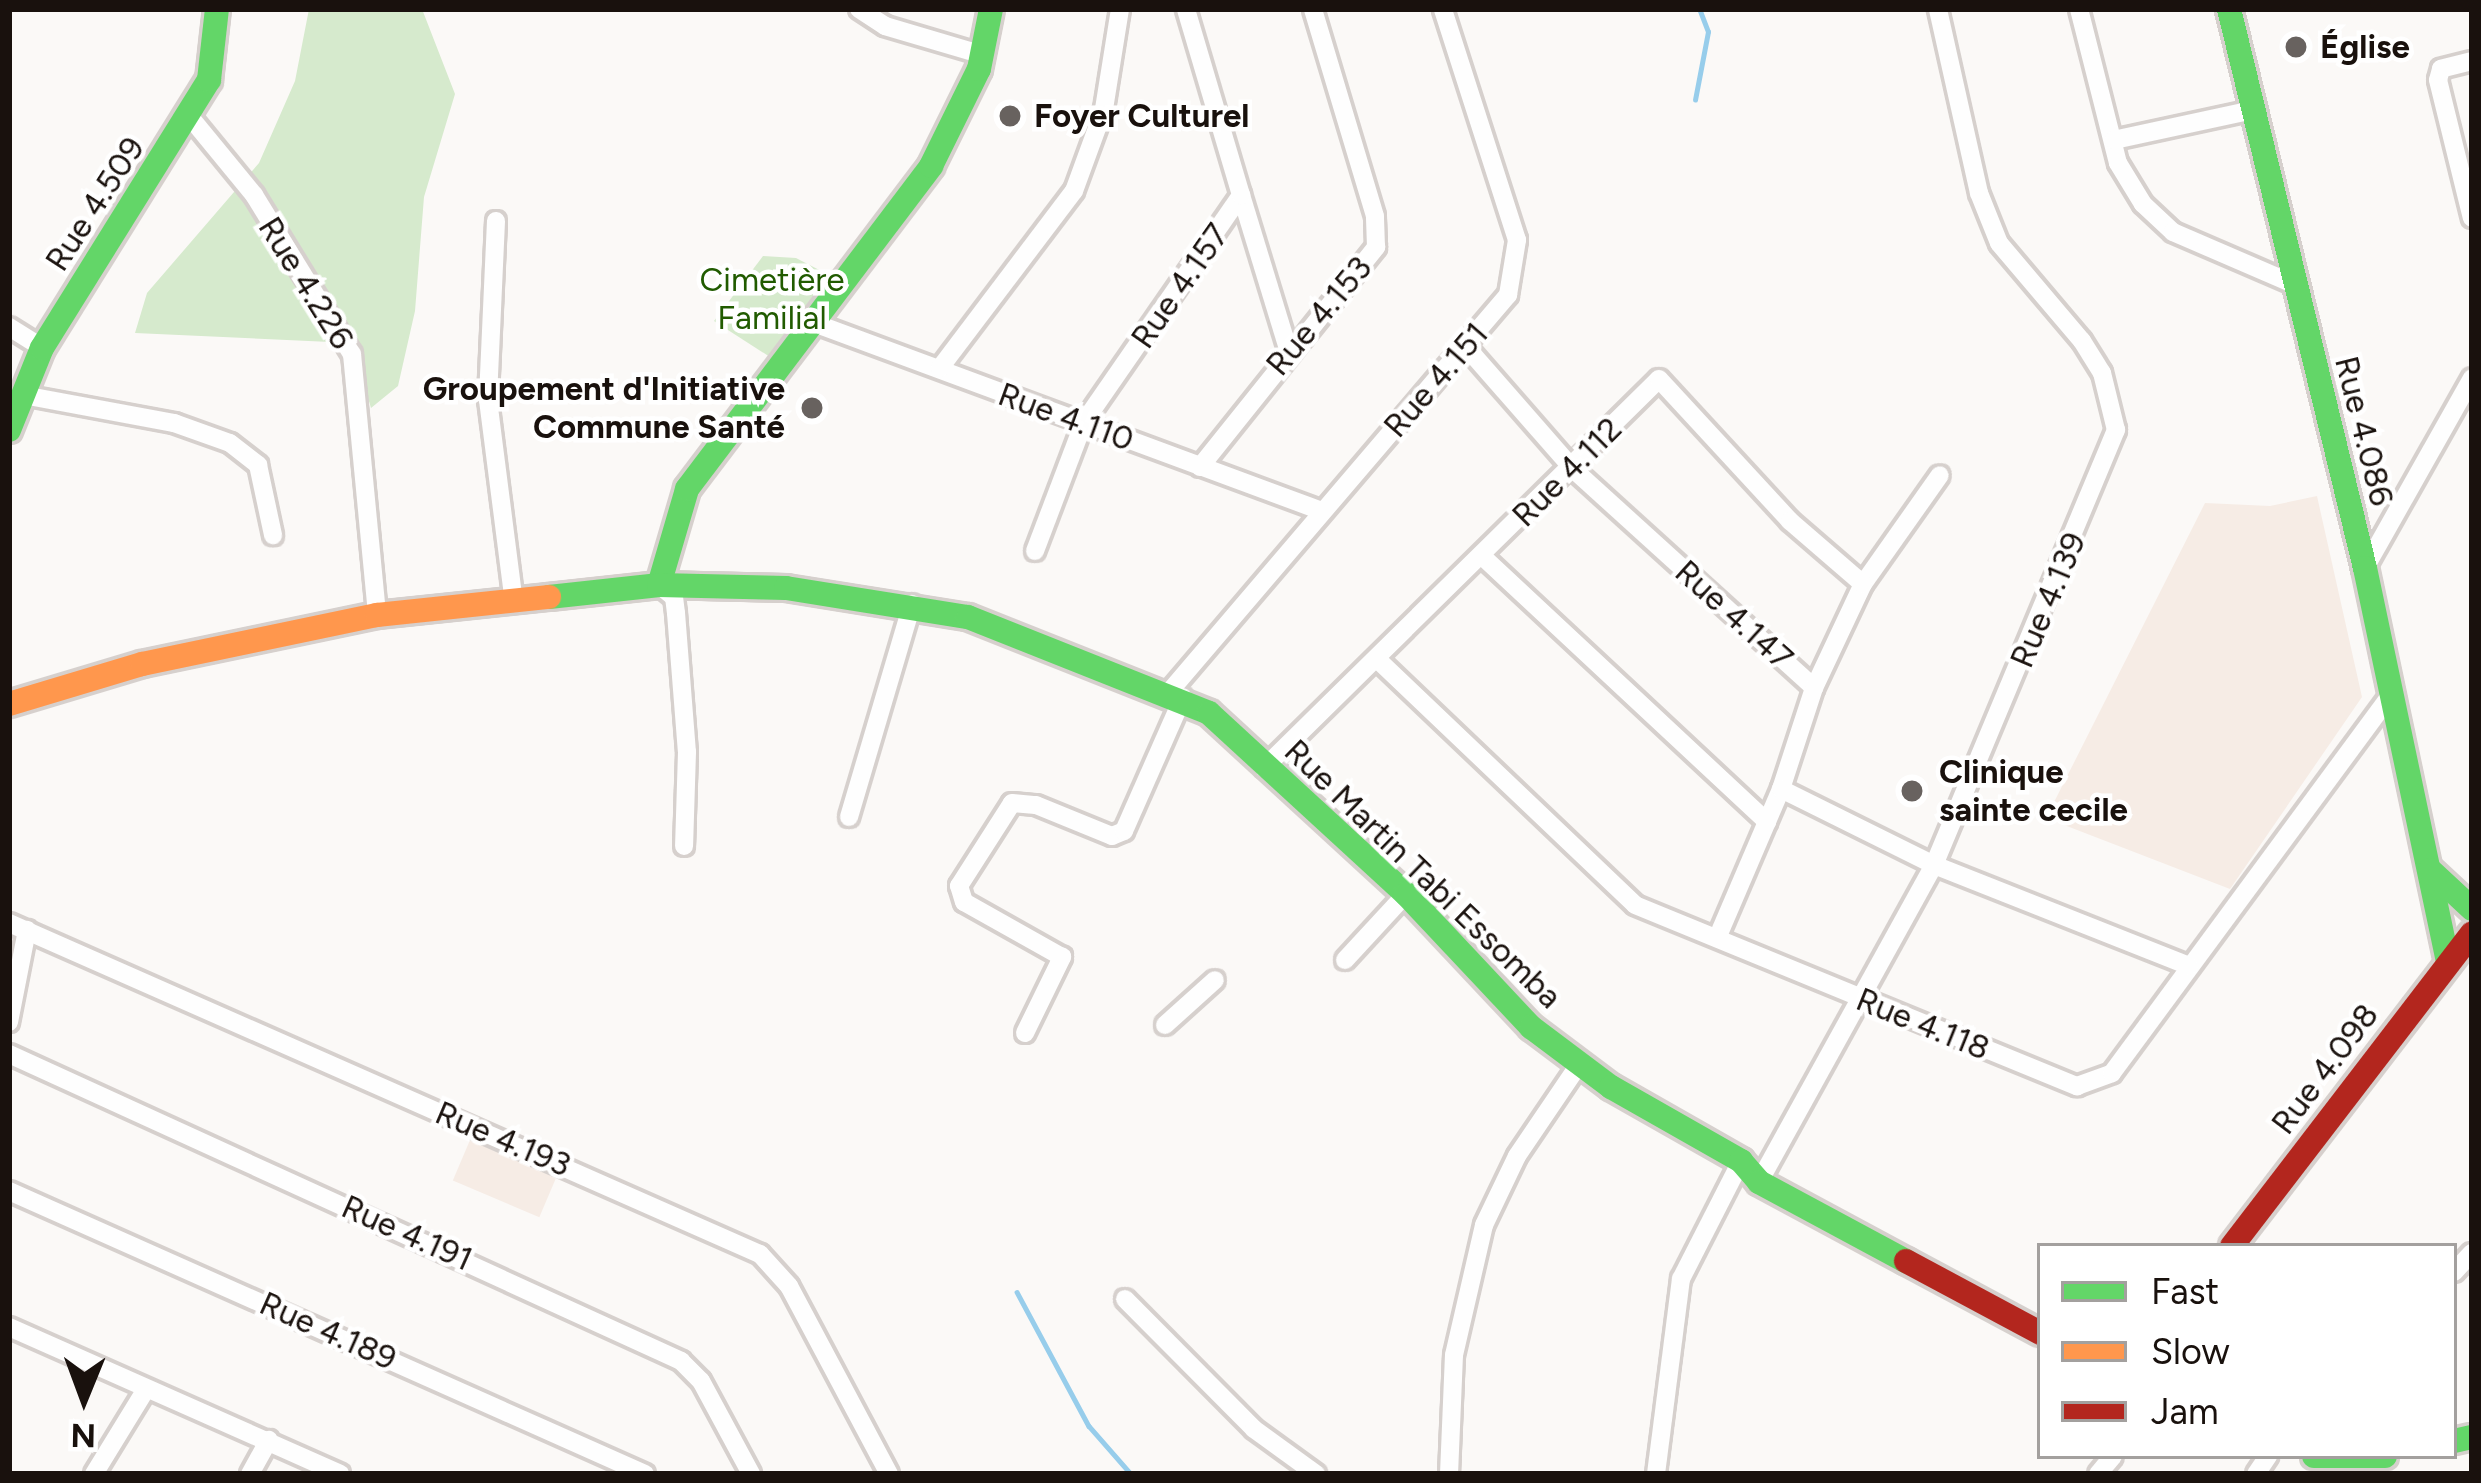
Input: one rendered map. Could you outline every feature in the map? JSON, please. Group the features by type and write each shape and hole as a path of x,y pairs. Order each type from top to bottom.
{"main road":[{"name":"Rue 4.509","path":"9,430 43,348 209,80 217,9"},
{"path":"659,585 687,489 932,166 983,55 992,9"},
{"name":"Rue 4.086","path":"2229,9 2365,568 2387,700 2448,963"},
{"name":"Rue Martin Tabi Essomba","path":"9,704 142,664 376,615 659,585 786,588 912,604 1054,645 1176,694 1406,894 1494,994 1580,1063 1741,1161 1759,1182 2037,1331"},
{"path":"2430,870 2472,909"},
{"name":"Rue 4.098","path":"2233,1243 2472,933"}],"street":[{"path":"859,9 885,26 983,55"},
{"path":"940,368 1074,190 1104,109 1120,9"},
{"name":"Rue 4.157","path":"1035,551 1084,422 1241,195 1186,9"},
{"name":"Rue 4.153","path":"1200,467 1288,349 1370,261 1378,234 1313,9"},
{"name":"Rue 4.151","path":"1025,1033 1062,957 964,902 959,886 1012,803 1036,805 1112,836 1124,831 1176,694 1318,510 1468,349 1508,295 1517,240 1443,9"},
{"name":"Rue 4.139","path":"1759,1182 1865,1002 1934,865 2116,430 2092,357 1999,243 1979,193 1938,9"},
{"path":"2079,9 2118,163 2143,205 2173,232 2293,284"},
{"path":"2472,61 2438,74 2472,218"},
{"path":"2114,140 2253,110"},
{"name":"Rue 4.226","path":"190,117 254,195 352,354 376,615"},
{"path":"1241,195 1288,349"},
{"path":"496,221 488,400 514,602"},
{"name":"Rue 4.110","path":"814,323 1318,510"},
{"path":"9,327 43,348"},
{"name":"Rue 4.147","path":"1468,349 1574,470 1814,688 1781,789 1717,938"},
{"path":"2365,568 2472,379"},
{"name":"Rue 4.112","path":"1264,768 1574,470 1654,382 1667,381 1790,521 1863,584"},
{"path":"23,395 174,423 230,443 258,465 273,536"},
{"path":"1814,688 1863,584 1940,475"},
{"path":"1482,556 1767,822"},
{"path":"659,585 674,597 676,613 687,752 684,846"},
{"path":"849,817 912,604"},
{"name":"Rue 4.118","path":"1377,659 1619,894 1865,1002 2078,1086 2112,1073 2387,700"},
{"path":"1781,789 1934,865 2189,966"},
{"path":"1345,960 1406,894"},
{"path":"9,1022 18,927"},
{"name":"Rue 4.193","path":"18,927 760,1255 789,1286 889,1474"},
{"path":"1165,1025 1215,980"},
{"name":"Rue 4.191","path":"9,1054 681,1361 701,1381 751,1474"},
{"path":"1449,1474 1454,1354 1484,1225 1516,1156 1580,1063"},
{"path":"1656,1474 1681,1279 1741,1161"},
{"name":"Rue 4.189","path":"9,1191 645,1474"},
{"path":"1125,1299 1254,1429 1316,1474"},
{"path":"9,1327 340,1474"},
{"path":"94,1474 146,1389"},
{"path":"250,1474 268,1440"}],"shaded area":[{"path":"2317,496 2362,697 2230,889 2046,818 2205,503 2270,506"},
{"path":"470,1140 557,1177 539,1217 453,1181"}],"green space":[{"path":"309,9 422,9 455,94 424,197 415,311 398,386 371,408 352,343 135,333 147,293 259,163 295,81"},
{"name":"Cimetière Familial","path":"763,256 796,258 831,276 770,357 714,321"}],"waterway":[{"path":"1695,100 1708,32 1699,9"},
{"path":"1017,1292 1089,1426 1131,1474"}],"traffic: fast":[{"path":"9,430 42,348 209,80 217,9"},
{"path":"659,585 687,489 931,166 979,69 991,9"},
{"path":"2229,9 2365,568 2448,963"},
{"path":"549,597 659,585 786,588 968,617 1209,713 1406,894 1531,1027 1611,1087 1741,1161 1759,1182 1906,1261"},
{"path":"2430,870 2472,909"},
{"path":"2457,1440 2472,1437"}],"traffic: slow":[{"path":"9,704 142,664 377,615 549,597"}],"traffic: jam":[{"path":"2234,1243 2472,933"},
{"path":"1906,1261 2037,1331"}],"place":[{"name":"Église","path":"2296,47"},
{"name":"Foyer Culturel","path":"1010,116"},
{"name":"Groupement d'Initiative Commune Santé","path":"812,408"},
{"name":"Clinique sainte cecile","path":"1912,791"}]}
